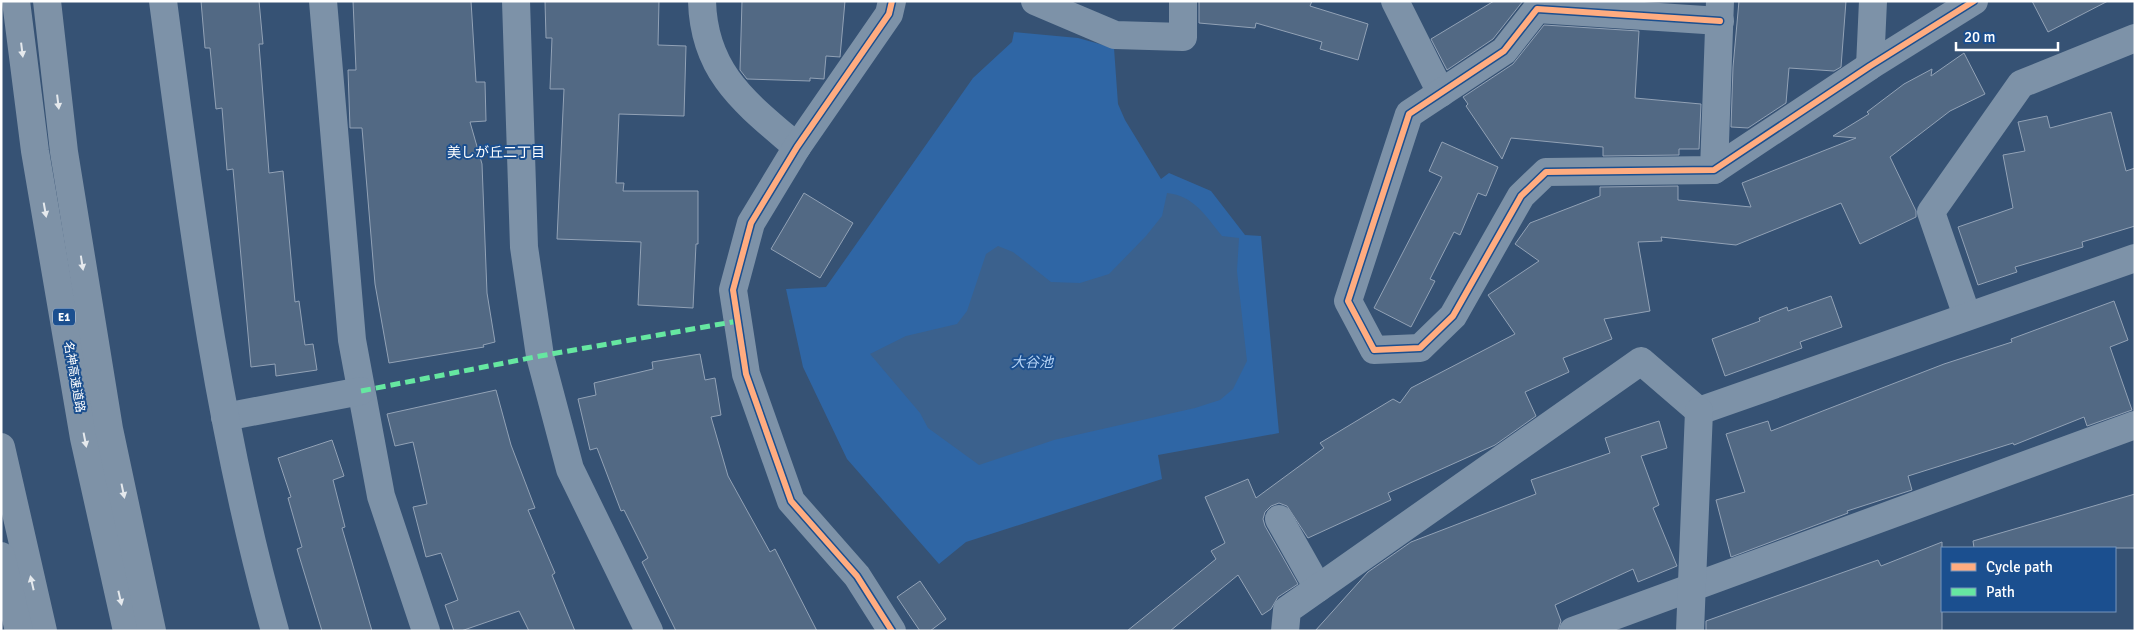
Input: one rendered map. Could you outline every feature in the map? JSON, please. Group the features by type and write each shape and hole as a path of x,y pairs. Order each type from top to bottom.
{"highway":[{"name":"名神高速道路","path":"16,1 35,151 84,438 127,631"},
{"path":"47,1 64,152 108,419 152,631"},
{"path":"1,448 43,631"},
{"path":"1,556 20,631"}],"street":[{"path":"163,1 182,146 225,417 262,587 275,631"},
{"path":"323,1 352,340 381,496 426,631"},
{"path":"516,1 524,247 540,356 570,469 650,631"},
{"path":"702,1 703,22 713,60 743,100 797,147"},
{"path":"892,1 889,14 797,147 751,223 733,290 746,374 791,501 857,576 892,631"},
{"path":"1036,1 1115,35 1183,38 1183,1"},
{"path":"1394,1 1441,93"},
{"path":"1870,66 1873,1"},
{"path":"1714,170 1720,11 1574,6 1537,9 1504,52 1409,114 1348,301 1374,350 1420,348 1453,316 1521,196 1546,172 1714,170 1870,66 1974,1"},
{"path":"1967,316 1931,212 2021,84 2135,38"},
{"path":"1699,411 2135,258"},
{"path":"1285,631 1287,610 1641,362 1699,411"},
{"path":"225,417 361,391"},
{"path":"1690,631 1699,411"},
{"path":"1573,631 2135,425"},
{"path":"1279,518 1318,588"}],"shaded area":[{"path":"1014,32 1078,38 1114,48 1118,104 1125,120 1161,179 1169,173 1211,191 1245,235 1261,236 1279,433 1158,455 1162,479 966,542 939,564 847,459 803,367 786,289 826,287 973,78 1012,42"}],"water":[{"name":"大谷池","path":"1167,193 1192,202 1222,236 1239,238 1237,271 1247,361 1233,389 1220,400 1195,408 1054,440 979,465 928,428 920,413 870,354 906,336 957,324 967,311 986,254 998,246 1013,252 1051,282 1080,283 1109,274 1146,236 1162,216"}],"building":[{"path":"201,1 259,1 263,44 259,44 269,173 283,171 295,302 299,301 305,345 313,344 317,370 276,376 275,364 251,367 233,169 227,170 222,108 216,109 210,48 205,48"},
{"path":"353,1 471,1 476,82 485,82 486,121 470,122 482,164 487,293 495,342 483,345 484,347 389,363 375,284 362,128 350,128 348,70 356,70"},
{"path":"545,1 659,1 658,45 686,46 684,116 619,114 616,183 624,183 623,191 698,191 698,244 696,244 693,308 638,305 641,242 557,239 564,89 550,89 552,38 546,38"},
{"path":"742,1 845,1 840,57 826,56 824,79 810,78 810,81 747,79 740,70"},
{"path":"1199,1 1312,1 1310,6 1368,24 1358,60 1320,49 1322,42 1256,23 1255,28 1199,23"},
{"path":"1494,1 1523,1 1493,39 1447,70 1431,39"},
{"path":"1739,1 1846,1 1841,67 1834,71 1789,68 1786,103 1748,128 1731,127 1733,67"},
{"path":"2032,1 2108,1 2048,32"},
{"path":"1544,25 1639,31 1635,98 1701,104 1699,149 1679,149 1679,155 1603,156 1603,147 1511,138 1502,159 1466,106 1468,104 1463,97 1513,64"},
{"path":"1964,53 1985,94 1950,111 1890,157 1916,211 1916,217 1860,244 1841,203 1736,245 1661,237 1662,241 1638,242 1650,311 1604,319 1612,339 1563,358 1569,372 1525,392 1536,416 1495,445 1388,493 1391,500 1308,538 1287,506 1279,503 1271,506 1265,512 1263,519 1265,526 1298,584 1278,597 1271,609 1262,615 1238,575 1170,631 1127,631 1216,559 1211,551 1225,543 1205,497 1248,479 1256,498 1324,448 1320,443 1393,399 1400,403 1411,388 1515,334 1488,295 1539,261 1515,244 1530,223 1600,196 1600,187 1678,186 1678,200 1751,207 1742,183 1856,138 1833,136 1869,114 1867,112 1904,84 1932,69 1931,76"},
{"path":"2111,112 2126,171 2135,168 2135,226 2082,242 2083,247 2015,267 2017,272 1978,285 1958,227 2013,208 2003,155 2025,151 2018,122 2047,116 2050,128"},
{"path":"1442,142 1498,167 1486,196 1478,193 1460,235 1454,232 1430,279 1435,281 1411,327 1374,308 1442,177 1429,171"},
{"path":"804,193 853,223 820,278 771,249"},
{"path":"1831,296 1842,327 1800,342 1802,348 1725,376 1712,339 1760,321 1759,318 1787,307 1788,311"},
{"path":"2114,301 2128,340 2110,347 2132,410 2087,426 2084,417 2014,445 2013,443 1908,476 1912,490 1847,511 1848,513 1731,557 1716,500 1745,492 1726,434 1768,421 1771,431 1944,364 2012,342 2011,339"},
{"path":"700,354 705,380 715,378 721,415 711,417 728,476 770,552 775,549 817,631 676,631 642,562 648,558 624,510 621,511 597,448 590,450 578,399 596,395 594,383 653,369 652,362"},
{"path":"496,390 511,445 535,508 528,510 555,573 552,575 575,631 529,631 519,611 461,631 454,631 445,605 458,600 441,553 426,557 413,507 427,504 413,442 395,446 387,414"},
{"path":"1659,421 1667,448 1641,456 1659,505 1653,508 1677,566 1638,582 1633,569 1555,605 1561,621 1558,631 1315,631 1368,572 1411,542 1536,494 1531,480 1610,453 1605,438"},
{"path":"332,440 344,476 333,480 345,527 342,528 372,631 322,631 297,549 302,547 288,498 291,497 278,458"},
{"path":"2135,494 2135,548 1974,547 1973,541"},
{"path":"1942,542 1942,631 1706,631 1706,621 1878,560 1881,566"},
{"path":"920,581 946,619 930,631 920,631 897,597"}],"marked path":[{"path":"361,391 540,356 738,321"}],"cycle path":[{"path":"892,1 889,14 797,147 751,223 733,290 746,374 791,501 857,576 892,631"},
{"path":"1720,21 1537,9 1504,51 1409,114 1348,301 1374,350 1420,348 1453,316 1521,196 1546,172 1714,170 1870,66 1974,1"}],"district":[{"name":"美しが丘二丁目","path":"496,152"}]}
